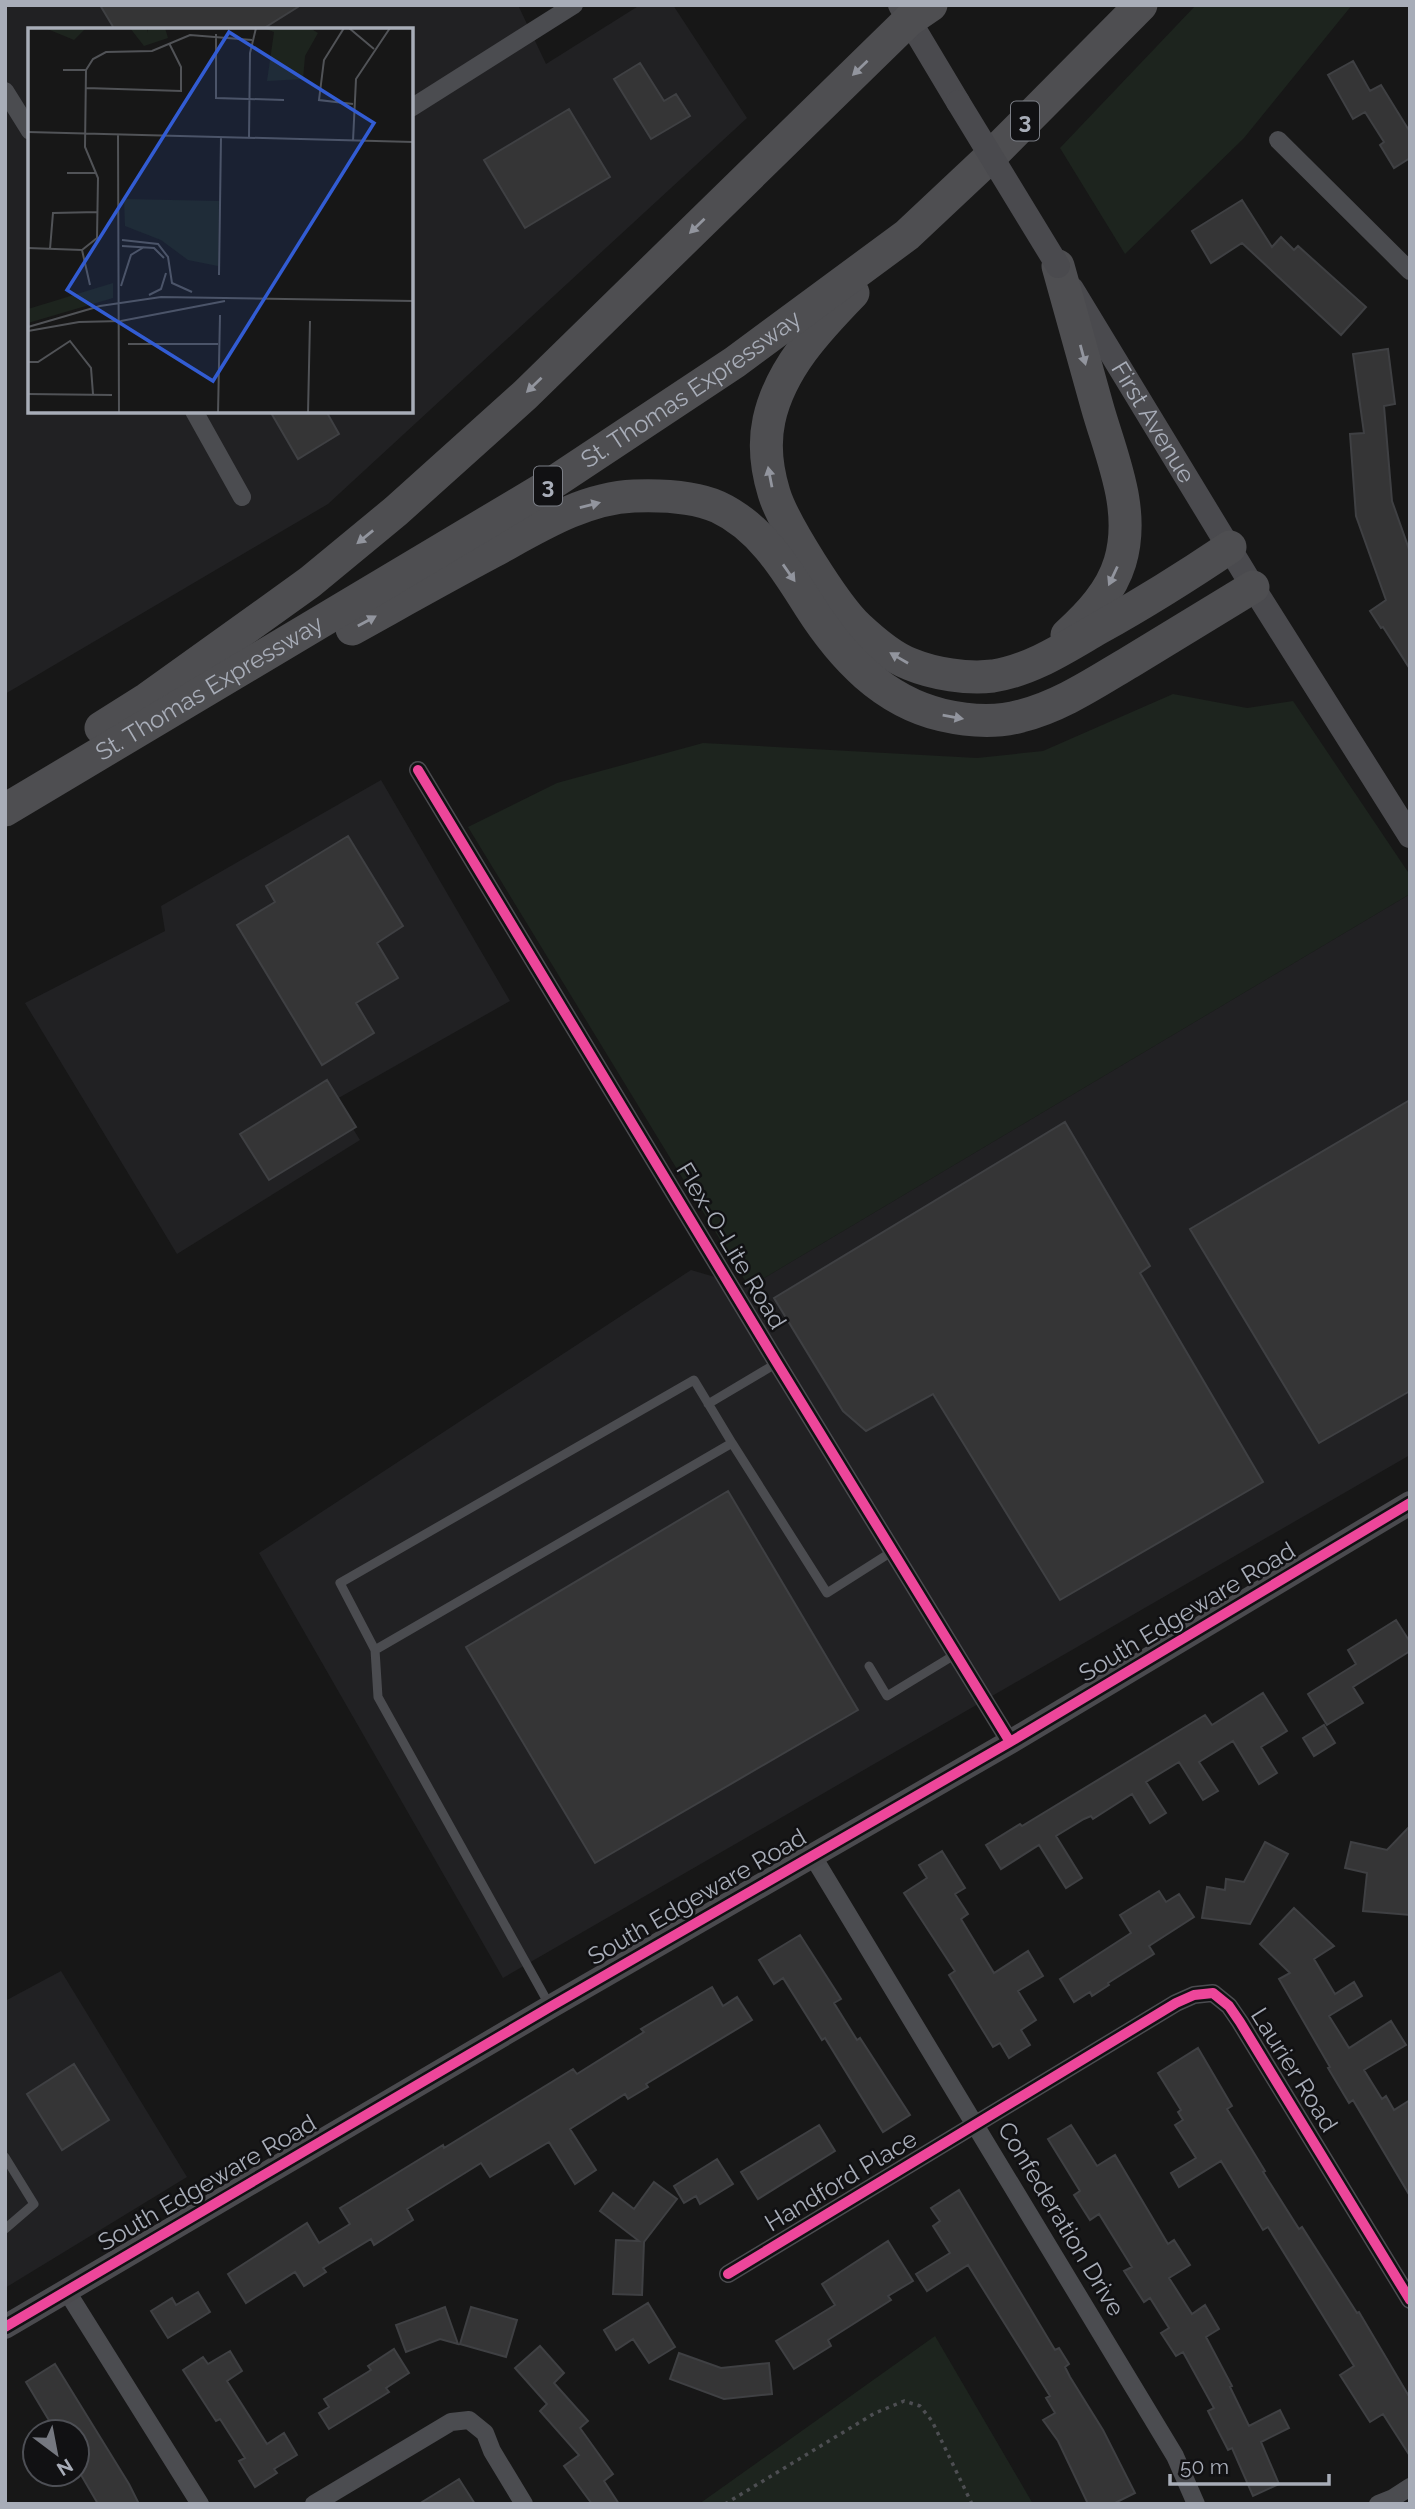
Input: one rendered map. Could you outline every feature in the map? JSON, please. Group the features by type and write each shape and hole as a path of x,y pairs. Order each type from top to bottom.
{"highway":[{"name":"St. Thomas Expressway","path":"5,810 569,472 735,362 907,235 989,158 1142,5"},
{"path":"5,791 191,668 310,582 396,511 524,395 913,10"},
{"path":"907,235 828,319 802,351 780,386 769,420 767,458 774,495 793,534 856,625 885,650 910,664 951,675 993,676 1044,660 1065,649 1166,590 1230,547"},
{"path":"1013,670 1047,652 1089,615 1108,587 1120,562 1125,526 1117,471 1058,266"},
{"path":"172,711 274,672 552,520 576,509 631,496 697,500 719,508 746,525 780,560 830,636 859,670 895,697 924,710 953,717 982,721 1021,716 1054,704 1085,689 1253,587"}],"main road":[{"name":"First Avenue","path":"913,10 958,102 1253,587 1410,836"},
{"name":"South Edgeware Road","path":"5,2327 550,2007 1010,1742 1410,1503"}],"street":[{"path":"413,106 574,5"},
{"path":"5,91 28,128"},
{"path":"1278,140 1410,271"},
{"path":"195,413 242,497"},
{"name":"Flex-O-Lite Road","path":"418,770 1010,1742"},
{"name":"Confederation Drive","path":"812,1855 1175,2456 1196,2504"},
{"name":"Laurier Road","path":"975,2124 1176,2003 1194,1995 1213,1993 1229,2006 1240,2021 1410,2300"},
{"name":"Handford Place","path":"728,2274 975,2124"},
{"path":"66,2290 200,2504"},
{"path":"314,2504 451,2422 469,2420 485,2433 492,2451 524,2504"},
{"path":"1378,2504 1410,2487"}],"lane":[{"path":"708,1404 777,1363"},
{"path":"550,2007 378,1697 375,1650 340,1583 694,1380 827,1593 893,1551"},
{"path":"375,1650 732,1443"},
{"path":"869,1666 887,1696 956,1654"},
{"path":"5,2157 34,2204 5,2229"}],"path":[{"path":"725,2504 875,2413 904,2400 920,2406 932,2421 972,2504"}],"shaded area":[{"path":"5,5 518,5 546,64 640,5 673,5 747,118 328,504 5,694"},
{"path":"1196,5 1352,5 1244,138 1125,254 1060,148"},
{"path":"1173,694 1247,708 1293,701 1410,875 1410,894 749,1287 468,827 557,783 703,743 977,758 1043,751"},
{"path":"381,780 510,1001 335,1100 360,1140 177,1254 25,1003 165,931 161,906"},
{"path":"1410,894 1410,1455 503,1978 259,1553 691,1270 749,1287"},
{"path":"61,1971 187,2177 5,2288 5,2001"},
{"path":"935,2336 1033,2504 699,2504"}],"building":[{"path":"100,5 301,5 264,28 114,28"},
{"path":"1353,61 1370,91 1381,85 1410,132 1410,158 1394,168 1380,145 1384,142 1365,112 1353,119 1328,75"},
{"path":"640,63 664,101 676,94 690,116 651,139 614,79"},
{"path":"569,109 610,177 525,228 484,160"},
{"path":"1242,200 1272,247 1281,237 1294,250 1298,246 1366,307 1341,335 1242,243 1211,263 1192,231"},
{"path":"1388,349 1395,404 1384,406 1392,501 1410,552 1410,669 1370,611 1386,600 1356,516 1350,434 1364,433 1353,354"},
{"path":"271,413 327,413 339,434 298,459"},
{"path":"348,836 403,926 377,943 398,978 356,1003 374,1033 322,1065 237,925 275,902 266,886"},
{"path":"327,1080 356,1127 269,1180 240,1134"},
{"path":"1410,1100 1410,1391 1319,1443 1190,1229"},
{"path":"1065,1122 1150,1266 1140,1273 1263,1482 1060,1600 933,1394 866,1431 843,1411 774,1298"},
{"path":"728,1491 858,1710 595,1863 466,1647"},
{"path":"1396,1620 1410,1642 1410,1651 1353,1687 1363,1703 1327,1725 1308,1694 1356,1664 1348,1650"},
{"path":"1263,1693 1287,1731 1261,1747 1277,1773 1259,1784 1233,1741 1199,1762 1218,1791 1203,1800 1179,1762 1146,1782 1166,1813 1150,1823 1132,1794 1093,1819 1091,1816 1084,1819 1056,1836 1082,1878 1066,1888 1039,1845 1001,1869 986,1845 1205,1715 1212,1725"},
{"path":"1324,1725 1335,1743 1314,1756 1303,1738"},
{"path":"1410,1826 1410,1915 1363,1911 1367,1873 1345,1868 1351,1842 1387,1850"},
{"path":"1265,1842 1288,1854 1250,1924 1202,1918 1207,1887 1225,1890 1226,1879 1244,1882"},
{"path":"942,1851 965,1888 955,1894 968,1914 961,1919 994,1973 1028,1951 1043,1976 1018,1991 1036,2020 1021,2030 1030,2045 1009,2058 1000,2043 993,2047 949,1975 955,1971 904,1893 927,1878 919,1865"},
{"path":"1159,1891 1166,1902 1179,1894 1194,1917 1149,1946 1154,1954 1092,1996 1090,1992 1074,2002 1060,1979 1131,1933 1120,1915"},
{"path":"1294,1908 1334,1946 1314,1959 1335,1994 1354,1982 1362,1996 1329,2016 1349,2048 1391,2021 1406,2045 1364,2070 1382,2099 1386,2096 1394,2110 1410,2100 1410,2196 1353,2100 1349,2103 1279,1979 1290,1973 1260,1944"},
{"path":"800,1935 841,1999 834,2003 910,2115 883,2132 825,2038 822,2040 783,1978 774,1984 759,1960"},
{"path":"712,1987 723,2006 737,1997 752,2020 646,2084 648,2087 628,2099 625,2094 570,2129 596,2170 575,2184 549,2142 490,2177 481,2163 407,2209 413,2220 374,2245 371,2239 323,2268 326,2272 304,2286 295,2272 246,2303 228,2274 307,2223 319,2243 350,2224 340,2208 573,2069 577,2074 644,2032 641,2029"},
{"path":"1198,2048 1232,2106 1227,2109 1265,2171 1263,2172 1299,2229 1302,2227 1357,2313 1359,2312 1410,2398 1410,2456 1383,2414 1370,2422 1340,2375 1354,2366 1268,2227 1263,2230 1221,2161 1179,2187 1171,2173 1196,2158 1175,2125 1183,2120 1178,2112 1181,2110 1158,2073"},
{"path":"74,2064 109,2120 62,2150 27,2094"},
{"path":"819,2125 835,2151 758,2199 741,2172"},
{"path":"1071,2125 1097,2166 1115,2155 1168,2244 1174,2240 1190,2265 1169,2278 1192,2314 1205,2305 1219,2329 1206,2337 1249,2426 1280,2410 1289,2428 1261,2442 1279,2484 1253,2496 1232,2448 1228,2450 1208,2411 1214,2408 1183,2352 1176,2356 1161,2333 1169,2328 1150,2298 1144,2302 1124,2271 1132,2267 1099,2214 1090,2220 1074,2195 1080,2191 1048,2139"},
{"path":"717,2159 733,2184 700,2204 696,2196 684,2203 674,2186"},
{"path":"654,2182 677,2199 644,2242 642,2295 613,2294 616,2240 639,2241 600,2211 613,2193 634,2209"},
{"path":"959,2190 1055,2350 1059,2348 1069,2364 1065,2367 1070,2377 1103,2430 1135,2493 1113,2504 1088,2504 1058,2441 1043,2420 1055,2413 1046,2398 1050,2396 968,2265 927,2291 916,2274 950,2253 933,2226 940,2221 931,2208"},
{"path":"888,2241 913,2281 888,2296 891,2300 828,2340 831,2346 794,2369 776,2341 835,2305 822,2284"},
{"path":"198,2292 210,2312 168,2338 151,2311 172,2298 176,2305"},
{"path":"648,2303 675,2347 649,2363 633,2339 616,2350 604,2330"},
{"path":"445,2307 458,2344 440,2339 406,2352 396,2325"},
{"path":"471,2307 517,2320 506,2357 460,2344"},
{"path":"540,2346 564,2373 554,2383 588,2421 580,2428 613,2474 604,2481 619,2504 592,2504 564,2466 579,2455 540,2411 547,2404 515,2368"},
{"path":"394,2349 409,2373 386,2388 389,2392 329,2429 319,2413 329,2407 324,2399 371,2370 368,2366"},
{"path":"230,2351 242,2371 227,2381 267,2444 284,2433 297,2455 274,2469 277,2473 255,2487 239,2461 245,2458 220,2419 216,2421 183,2370 203,2357 208,2364"},
{"path":"679,2353 721,2368 769,2363 772,2394 724,2399 670,2379"},
{"path":"55,2364 88,2418 48,2418 26,2382"},
{"path":"91,2422 139,2504 98,2504 89,2488 91,2488"},
{"path":"459,2479 475,2504 419,2504"}],"cycle path":[{"path":"418,770 1010,1742"},
{"path":"5,2327 550,2007 1010,1742 1410,1503"},
{"path":"728,2274 1176,2003 1194,1995 1213,1993 1229,2006 1240,2022 1410,2300"}]}
